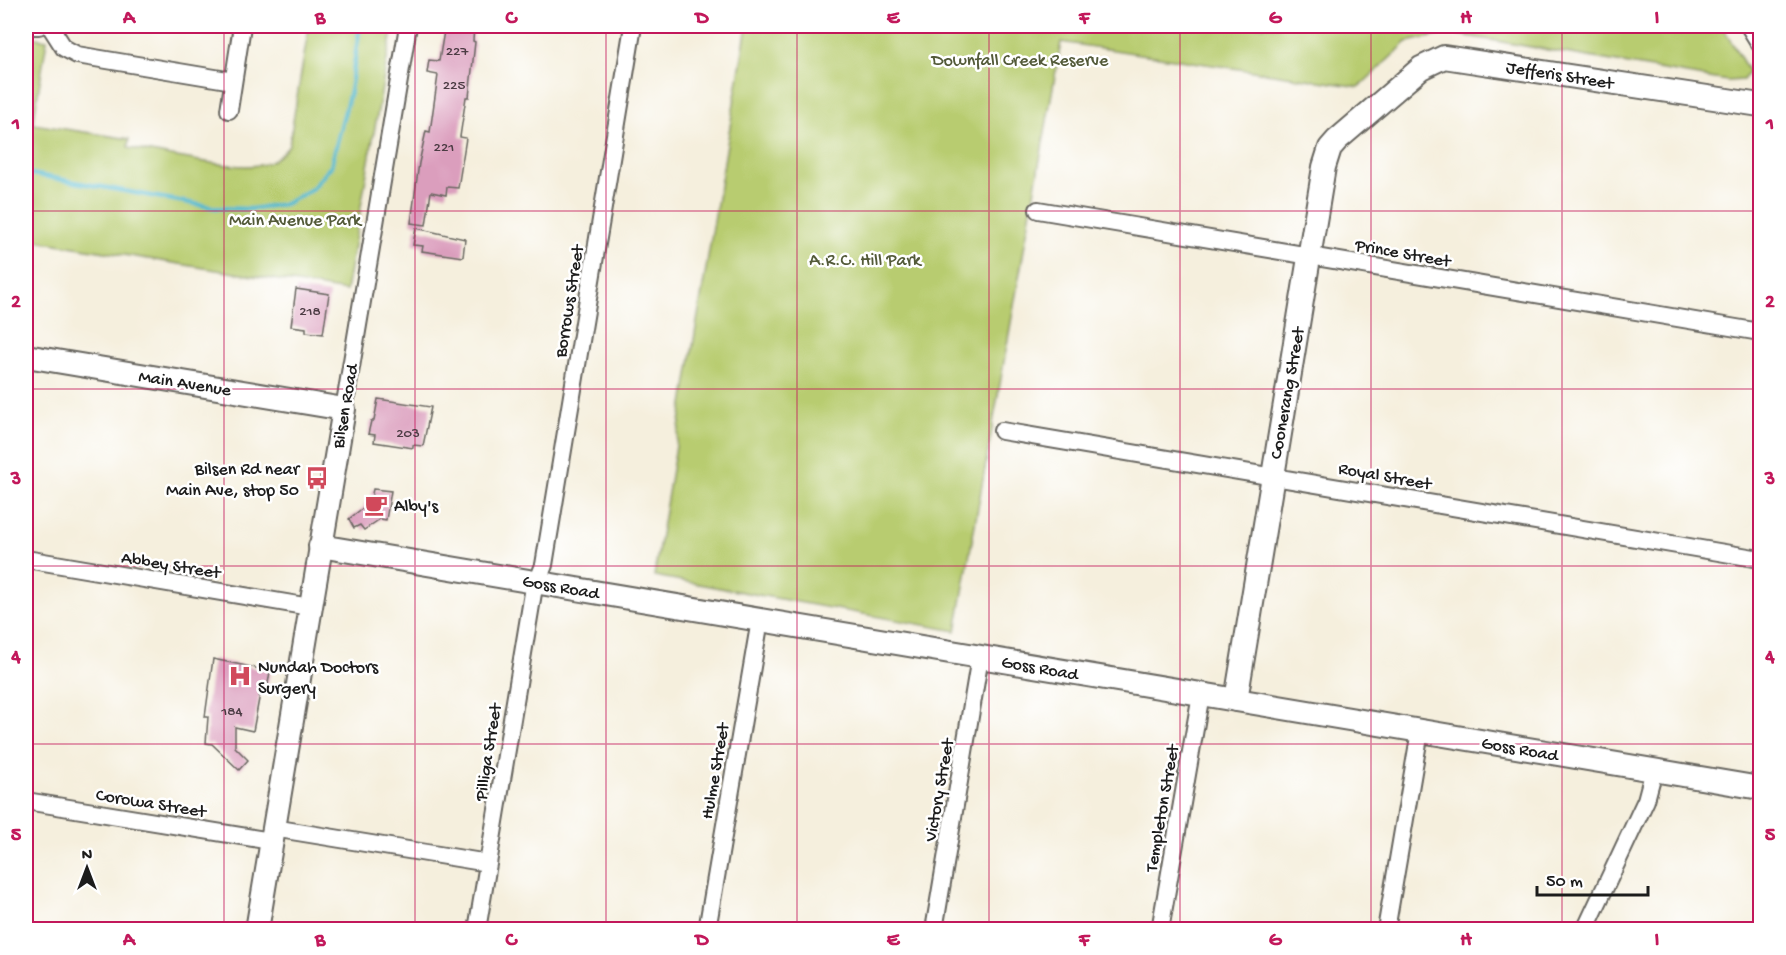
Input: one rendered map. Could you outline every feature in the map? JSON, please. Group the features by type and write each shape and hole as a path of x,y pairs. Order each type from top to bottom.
{"street":[{"path":"26,27 39,26"},
{"path":"50,26 64,48 77,55 233,81"},
{"path":"229,110 242,26"},
{"name":"Bilsen Road","path":"257,930 408,26"},
{"name":"Borrows Street","path":"537,582 544,565 633,26"},
{"path":"1749,26 1761,44"},
{"name":"Jefferis Street","path":"1376,107 1430,61 1451,56 1761,105"},
{"name":"Coonerang Street","path":"1236,700 1330,148 1344,132 1376,107"},
{"name":"Prince Street","path":"1038,210 1761,332"},
{"name":"Main Avenue","path":"26,356 344,409"},
{"name":"Royal Street","path":"1002,431 1761,559"},
{"name":"Goss Road","path":"320,546 1761,788"},
{"name":"Abbey Street","path":"26,559 310,607"},
{"name":"Pilliga Street","path":"477,930 533,593 537,582"},
{"name":"Hulme Street","path":"707,930 760,620"},
{"name":"Victory Street","path":"934,930 980,657"},
{"name":"Templeton Street","path":"1160,930 1201,694"},
{"path":"1386,930 1420,731"},
{"path":"1586,930 1646,800 1654,770"},
{"name":"Corowa Street","path":"26,801 488,863"}],"green space":[{"name":"Main Avenue Park","path":"309,26 393,26 346,291 26,239 26,36 47,40 33,124 129,139 128,148 213,163 246,166 259,165 273,160 289,145"},
{"name":"A.R.C. Hill Park","path":"747,26 1722,26 1749,72 1743,80 1727,81 1450,33 1407,42 1359,87 1061,42 956,631 654,576"}],"building":[{"path":"455,26 474,26 473,41 475,42 469,97 466,97 460,137 466,138 458,188 447,187 446,195 431,192 426,225 411,223 419,163 426,131 430,132 438,75 427,73 429,60 439,61 444,31 455,32"},
{"path":"416,228 465,239 463,257 422,251 423,246 413,245"},
{"path":"296,289 329,294 323,334 306,332 306,328 291,326"},
{"path":"378,399 431,407 423,446 413,445 413,448 374,442 375,435 368,434 371,421 374,421"},
{"name":"Alby's","path":"373,489 391,491 386,520 380,519 364,530 360,525 354,528 349,519 364,507 364,503 370,503"},
{"path":"213,659 270,671 268,684 262,683 253,731 235,727 235,747 248,760 239,770 212,744 206,743 208,717 205,717"}],"waterway":[{"path":"26,173 217,208 251,209 285,204 312,189 331,166 350,91 360,26"}],"place":[{"name":"Bilsen Rd near Main Ave, stop 50","path":"317,478"},
{"name":"Alby's","path":"376,505"},
{"name":"Nundah Doctors Surgery","path":"240,676"}],"park label":[{"name":"Downfall Creek Reserve","path":"1020,59"}]}
